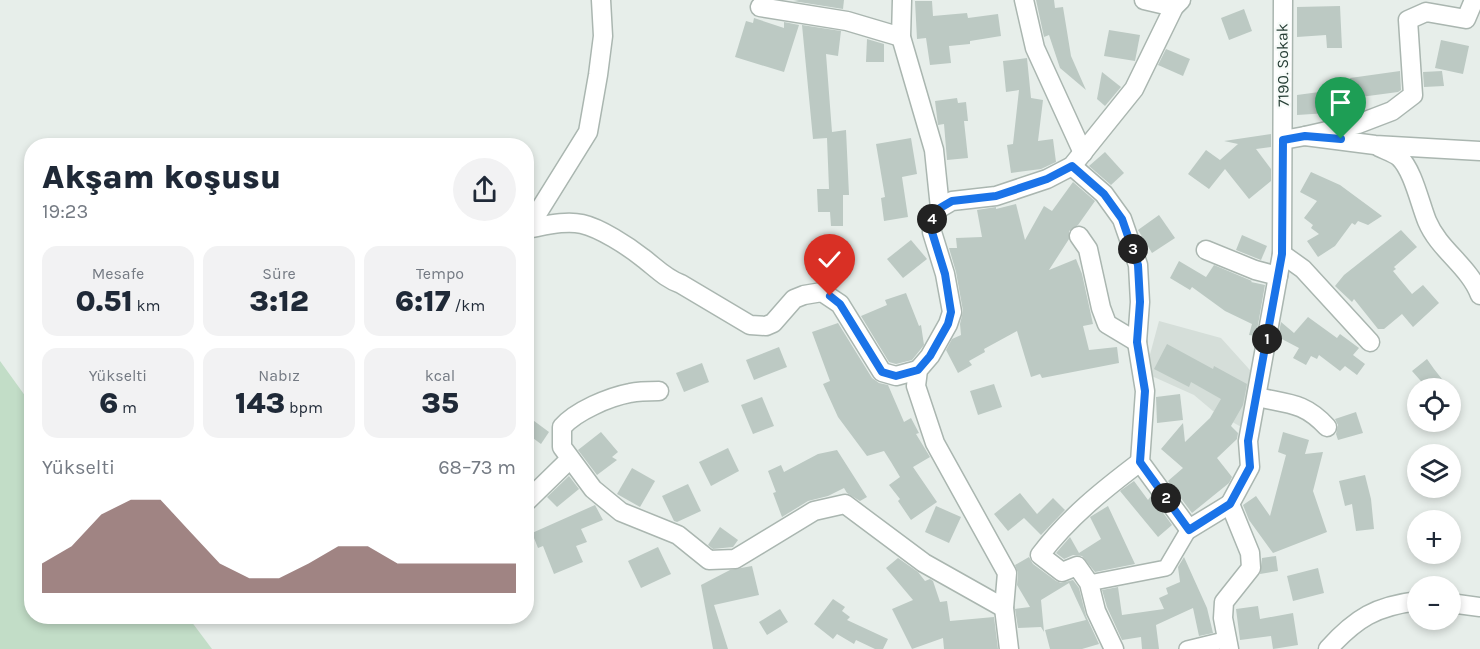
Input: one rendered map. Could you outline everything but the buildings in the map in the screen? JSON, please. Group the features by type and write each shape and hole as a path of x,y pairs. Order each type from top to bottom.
{"street":[{"path":"534,216 588,132 603,36 601,0"},
{"path":"902,0 901,36 934,150 940,208"},
{"path":"1024,0 1035,48 1078,160 1122,219 1138,265 1140,302 1137,342 1145,391 1140,462 1189,530"},
{"path":"1009,649 1004,608 1007,573 935,443 916,386 918,370 930,356 948,324 951,312 945,274 932,232 932,218 940,208 952,201 996,196 1047,179 1078,160 1134,89 1178,3 1144,0"},
{"name":"7190. Sokak","path":"1230,504 1250,467 1248,441 1282,254 1283,0"},
{"path":"1283,140 1358,124 1392,111 1413,95 1408,20 1426,12 1466,19 1474,0"},
{"path":"760,7 847,21 901,36"},
{"path":"1305,136 1480,152"},
{"path":"1375,144 1400,158 1415,186 1427,222 1441,244 1475,281 1480,295"},
{"path":"534,228 568,223 583,224 593,228 640,255 671,280 750,325 766,326 773,323 794,299 822,292 840,304 882,372 896,376 918,370"},
{"path":"1079,236 1088,249 1101,308 1107,324 1137,342"},
{"path":"1206,250 1255,270 1278,276"},
{"path":"1282,254 1303,269 1370,342"},
{"path":"659,391 630,392 586,409 571,417 562,427 562,447 569,460 593,489 621,512 678,536 709,560 735,558 814,512 844,504 924,563 1004,608"},
{"path":"1257,397 1307,408 1327,427"},
{"path":"534,494 569,460"},
{"path":"1114,649 1096,611 1089,583 1077,566 1062,572 1041,555 1058,531 1093,497 1140,462"},
{"path":"1089,583 1166,568 1189,530 1230,504 1250,553 1251,568 1224,602 1223,618 1228,644 1187,649"},
{"path":"1328,649 1342,634 1373,611 1391,604 1407,602"},
{"path":"1461,604 1480,607"}],"shaded area":[{"path":"1159,321 1221,338 1258,379 1243,428 1213,411 1194,395 1145,373"}],"green space":[{"path":"0,361 24,394 24,624 193,624 212,649 0,649"}],"route":[{"path":"830,296 840,304 882,372 896,376 918,370 930,356 948,324 951,312 945,274 932,232 932,218 940,208 952,201 996,196 1047,179 1072,166 1104,194 1122,219 1138,265 1140,302 1137,342 1145,391 1140,462 1189,530 1230,504 1250,467 1248,441 1282,254 1283,140 1305,136 1341,139"}]}
